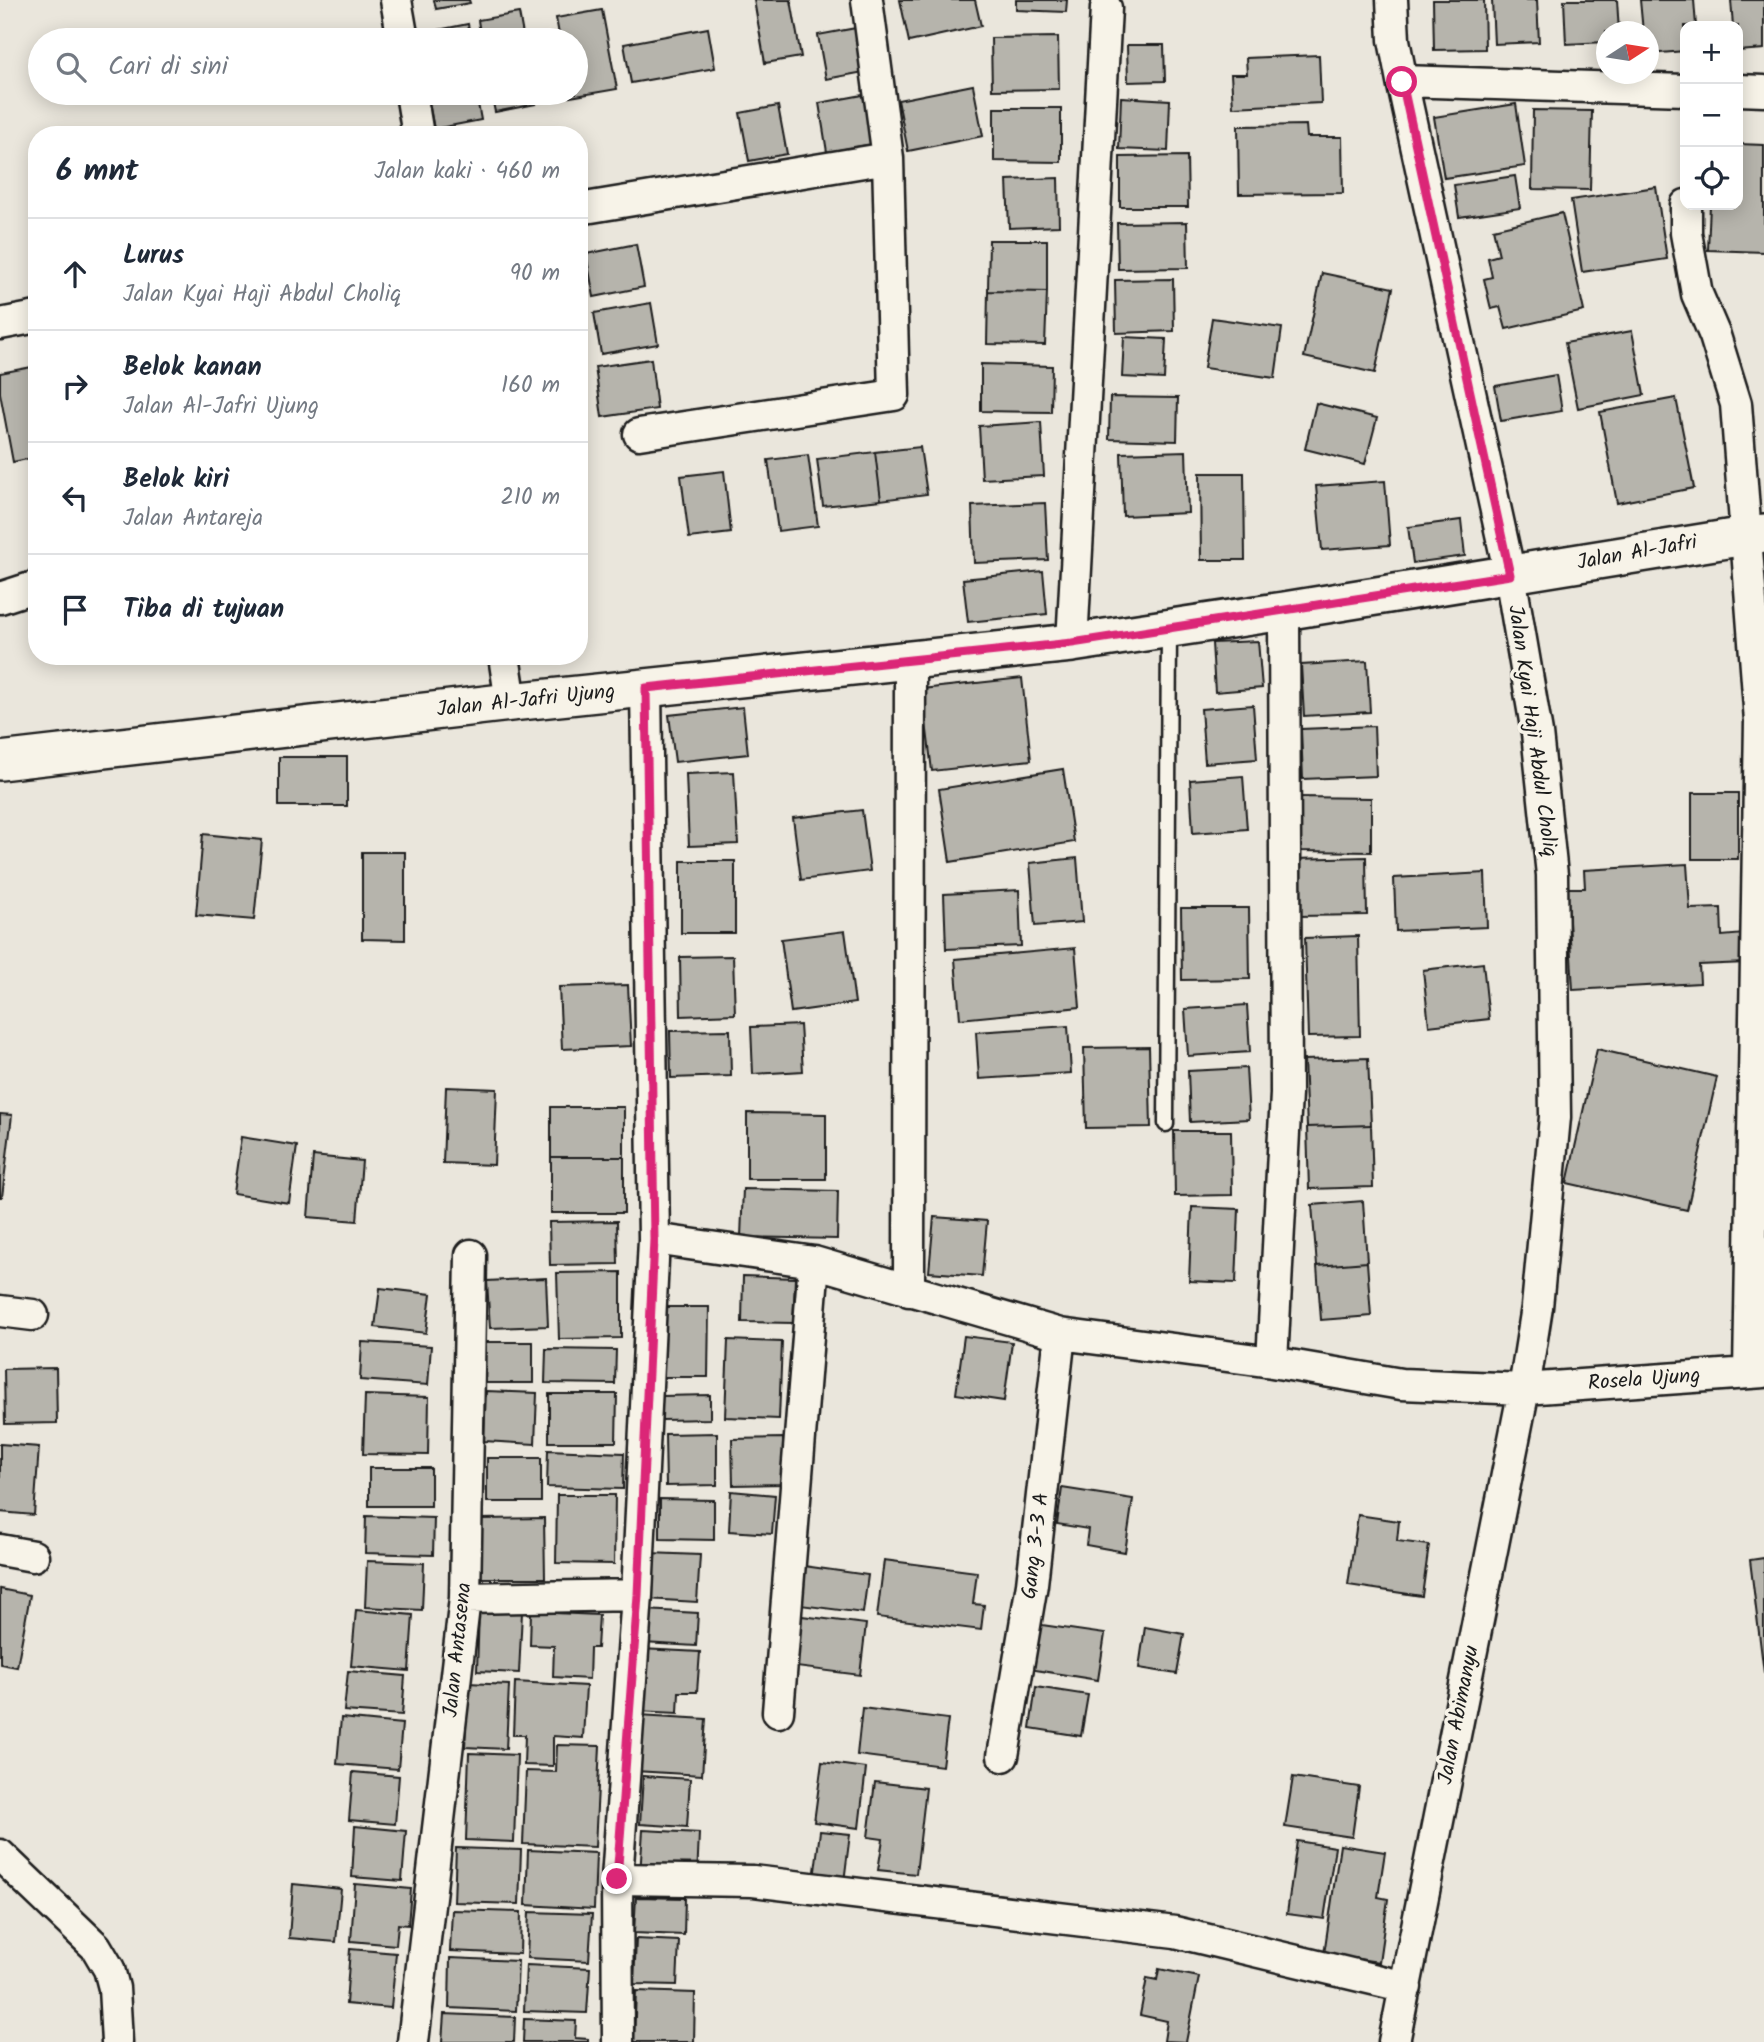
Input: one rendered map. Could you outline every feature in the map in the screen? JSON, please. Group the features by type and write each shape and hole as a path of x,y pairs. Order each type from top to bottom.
{"street":[{"path":"396,0 401,28"},
{"path":"639,434 894,395 888,158 866,0"},
{"name":"Jalan Kyai Haji Abdul Choliq","path":"1392,0 1394,40 1402,82 1510,575 1537,733 1552,875 1555,1118 1537,1307 1524,1388"},
{"path":"1072,643 1105,8"},
{"path":"1402,82 1680,90"},
{"path":"1743,90 1764,91"},
{"path":"413,105 416,126"},
{"path":"588,207 888,158"},
{"path":"1686,210 1686,233 1697,294 1736,404 1754,534 1762,720 1757,1372"},
{"path":"0,324 28,319"},
{"name":"Jalan Al-Jafri","path":"1510,575 1754,534"},
{"name":"Jalan Al-Jafri Ujung","path":"0,761 511,702 1072,643 1510,575"},
{"path":"0,598 28,589"},
{"path":"1272,1362 1286,1094 1284,611"},
{"path":"909,1291 910,659"},
{"path":"505,665 511,702"},
{"path":"618,2042 617,1879 638,1595 654,1239 646,688"},
{"name":"Rosela Ujung","path":"654,1239 814,1262 1060,1334 1272,1362 1401,1384 1524,1388 1757,1372"},
{"name":"Jalan Antasena","path":"414,2042 465,1598 471,1255"},
{"path":"778,1712 814,1262"},
{"path":"0,1311 33,1315"},
{"name":"Gang 3-3 A","path":"1003,1756 1032,1584 1060,1334"},
{"name":"Jalan Abimanyu","path":"1394,2042 1524,1388"},
{"path":"0,1550 33,1556"},
{"path":"465,1598 638,1595"},
{"path":"0,1855 96,1947 109,1969 114,1988 117,2042"},
{"path":"617,1879 753,1881 1175,1932 1406,1987"}],"lane":[{"path":"1166,1124 1169,628"}],"building":[{"path":"434,0 469,0 470,3 436,9"},
{"path":"754,0 791,0 801,57 765,63"},
{"path":"900,0 975,0 981,26 909,42"},
{"path":"1016,0 1067,0 1066,12 1016,10"},
{"path":"1433,0 1484,0 1485,49 1434,50"},
{"path":"1492,0 1537,0 1539,42 1494,44"},
{"path":"1564,0 1617,0 1618,21 1596,21 1596,42 1566,44"},
{"path":"1640,0 1694,0 1696,21 1680,21 1680,51 1659,53 1659,21 1642,21"},
{"path":"1731,0 1764,0 1764,49 1743,51 1743,21 1733,21"},
{"path":"602,10 617,89 588,94 588,28 558,28 556,18"},
{"path":"519,13 522,28 479,28 478,20"},
{"path":"468,24 469,28 448,28"},
{"path":"708,28 715,68 631,83 624,44"},
{"path":"856,28 864,72 826,79 818,35"},
{"path":"1058,37 1059,89 992,90 991,38"},
{"path":"1127,45 1164,45 1165,81 1128,82"},
{"path":"1319,55 1321,103 1233,107 1231,74 1247,74 1246,58"},
{"path":"973,85 983,136 908,151 898,100"},
{"path":"863,95 873,144 827,152 819,103"},
{"path":"1121,97 1170,100 1168,151 1119,149"},
{"path":"1516,104 1525,166 1444,178 1434,117"},
{"path":"429,105 478,105 481,120 433,126"},
{"path":"494,105 531,105 495,112"},
{"path":"778,106 787,154 749,161 740,113"},
{"path":"994,108 1061,108 1061,162 994,161"},
{"path":"1533,110 1592,111 1590,190 1532,189"},
{"path":"1306,125 1307,137 1342,137 1343,193 1239,194 1238,126"},
{"path":"1743,144 1764,145 1764,252 1708,250 1710,210 1743,210"},
{"path":"1187,156 1188,207 1120,207 1120,157"},
{"path":"1515,176 1520,208 1459,217 1454,185"},
{"path":"1058,178 1059,226 1009,228 1007,180"},
{"path":"1656,187 1667,259 1582,272 1571,200"},
{"path":"1562,213 1584,311 1506,329 1500,307 1491,309 1484,279 1492,277 1488,258 1499,255 1493,229"},
{"path":"1187,222 1188,268 1118,269 1117,223"},
{"path":"989,240 1047,240 1047,292 988,291"},
{"path":"636,244 644,287 594,297 588,254"},
{"path":"1322,273 1393,288 1375,373 1304,357"},
{"path":"1173,279 1174,331 1116,333 1115,280"},
{"path":"988,291 1047,292 1045,345 987,344"},
{"path":"651,303 658,344 601,354 594,313"},
{"path":"1212,318 1282,328 1275,378 1204,368"},
{"path":"1632,331 1644,395 1578,408 1565,343"},
{"path":"1124,337 1166,339 1164,379 1122,377"},
{"path":"651,359 657,409 602,417 595,367"},
{"path":"981,364 1052,366 1051,412 981,411"},
{"path":"28,368 28,459 13,462 0,393 0,373"},
{"path":"1556,375 1562,411 1501,421 1495,386"},
{"path":"1110,397 1178,398 1177,441 1109,439"},
{"path":"1676,398 1694,488 1617,503 1600,412"},
{"path":"1316,403 1377,418 1365,464 1305,449"},
{"path":"1041,422 1044,476 982,479 979,426"},
{"path":"920,447 927,494 881,500 875,452"},
{"path":"1186,451 1188,513 1123,516 1121,453"},
{"path":"875,452 881,500 823,506 817,459"},
{"path":"808,455 818,526 778,531 768,460"},
{"path":"724,471 731,533 689,538 681,476"},
{"path":"1200,473 1244,473 1245,560 1201,560"},
{"path":"1385,481 1390,545 1322,550 1316,486"},
{"path":"1045,503 1048,560 974,563 972,506"},
{"path":"1461,520 1465,556 1413,563 1408,527"},
{"path":"1043,571 1047,614 968,622 963,579"},
{"path":"1258,641 1262,688 1215,692 1212,643"},
{"path":"1367,661 1370,712 1304,716 1301,665"},
{"path":"1022,678 1031,760 932,771 922,689"},
{"path":"1253,705 1257,759 1205,763 1201,709"},
{"path":"743,707 748,754 675,762 669,715"},
{"path":"1374,726 1376,776 1303,779 1301,729"},
{"path":"279,757 347,757 347,806 279,806"},
{"path":"1063,769 1074,842 950,862 939,789"},
{"path":"734,772 738,844 689,846 686,774"},
{"path":"1243,776 1247,829 1193,833 1190,780"},
{"path":"1692,793 1738,793 1738,859 1692,859"},
{"path":"1299,797 1371,798 1371,852 1299,851"},
{"path":"862,810 870,871 801,880 793,818"},
{"path":"203,834 262,840 254,920 196,915"},
{"path":"362,852 405,852 405,940 362,939"},
{"path":"1366,857 1367,915 1297,916 1295,859"},
{"path":"1077,858 1082,922 1035,926 1030,863"},
{"path":"681,861 735,861 735,933 681,933"},
{"path":"1687,864 1690,909 1721,908 1722,936 1744,934 1746,963 1699,965 1700,983 1573,990 1567,888 1585,888 1584,870"},
{"path":"1485,873 1487,927 1396,931 1394,878"},
{"path":"1019,890 1021,946 946,949 944,894"},
{"path":"1181,908 1249,908 1250,979 1182,980"},
{"path":"845,931 855,1003 791,1012 781,939"},
{"path":"1358,936 1360,1036 1308,1037 1305,938"},
{"path":"1075,948 1080,1007 960,1019 955,959"},
{"path":"733,956 735,1014 681,1016 680,957"},
{"path":"1483,963 1489,1019 1429,1026 1423,970"},
{"path":"628,985 631,1046 562,1049 559,987"},
{"path":"1247,1005 1250,1052 1188,1056 1185,1009"},
{"path":"800,1025 803,1071 753,1074 751,1027"},
{"path":"1068,1026 1071,1073 979,1079 976,1032"},
{"path":"730,1030 731,1076 671,1078 670,1031"},
{"path":"1149,1047 1151,1127 1086,1128 1084,1048"},
{"path":"1597,1049 1717,1077 1687,1210 1567,1183"},
{"path":"1368,1058 1371,1125 1307,1127 1304,1060"},
{"path":"1246,1068 1249,1119 1190,1122 1188,1071"},
{"path":"446,1087 497,1089 494,1165 443,1163"},
{"path":"551,1107 624,1107 624,1157 551,1157"},
{"path":"747,1113 826,1114 826,1179 747,1179"},
{"path":"0,1114 12,1115 2,1197 0,1197"},
{"path":"1371,1125 1373,1187 1309,1189 1307,1127"},
{"path":"1174,1131 1231,1131 1232,1195 1175,1196"},
{"path":"241,1137 297,1146 289,1203 233,1194"},
{"path":"313,1156 362,1161 357,1221 308,1217"},
{"path":"551,1157 624,1157 624,1213 551,1213"},
{"path":"743,1189 838,1191 837,1239 741,1237"},
{"path":"1363,1201 1367,1262 1317,1266 1312,1205"},
{"path":"1192,1207 1239,1209 1236,1283 1189,1281"},
{"path":"934,1217 987,1221 982,1276 929,1272"},
{"path":"617,1221 618,1264 550,1265 549,1222"},
{"path":"1367,1262 1371,1316 1321,1320 1317,1266"},
{"path":"621,1272 621,1338 559,1339 557,1273"},
{"path":"743,1276 795,1278 793,1323 742,1322"},
{"path":"546,1278 548,1326 490,1328 487,1281"},
{"path":"380,1288 431,1294 426,1333 375,1327"},
{"path":"664,1307 709,1307 708,1377 664,1377"},
{"path":"964,1336 1012,1342 1004,1401 956,1394"},
{"path":"728,1340 782,1342 779,1419 725,1417"},
{"path":"362,1342 431,1346 428,1385 360,1380"},
{"path":"481,1342 533,1342 533,1383 481,1383"},
{"path":"546,1349 616,1350 615,1384 545,1383"},
{"path":"56,1368 57,1423 5,1424 4,1369"},
{"path":"486,1391 537,1393 535,1444 484,1441"},
{"path":"549,1394 617,1394 616,1442 549,1442"},
{"path":"365,1395 429,1397 428,1455 363,1454"},
{"path":"710,1395 710,1419 662,1420 662,1396"},
{"path":"717,1433 717,1485 666,1486 665,1434"},
{"path":"783,1438 784,1484 733,1485 732,1439"},
{"path":"0,1444 39,1447 34,1515 0,1512"},
{"path":"548,1450 624,1453 623,1489 547,1487"},
{"path":"487,1458 541,1458 541,1502 487,1502"},
{"path":"369,1468 431,1468 431,1506 369,1506"},
{"path":"1062,1488 1133,1499 1125,1552 1086,1545 1088,1529 1057,1524"},
{"path":"731,1491 775,1495 772,1534 729,1531"},
{"path":"557,1495 615,1495 614,1564 556,1563"},
{"path":"660,1499 714,1500 714,1540 660,1539"},
{"path":"1358,1515 1399,1521 1397,1541 1429,1545 1422,1596 1348,1585"},
{"path":"366,1516 434,1518 433,1555 365,1553"},
{"path":"544,1518 545,1578 480,1578 479,1519"},
{"path":"649,1553 700,1555 697,1602 647,1599"},
{"path":"1764,1558 1764,1673 1750,1560"},
{"path":"884,1560 977,1572 973,1604 984,1605 981,1630 877,1617"},
{"path":"367,1561 424,1563 422,1610 365,1607"},
{"path":"804,1566 868,1575 863,1613 800,1605"},
{"path":"0,1589 30,1595 17,1667 0,1664"},
{"path":"356,1610 413,1615 409,1671 351,1666"},
{"path":"479,1610 522,1612 519,1673 477,1671"},
{"path":"645,1610 698,1613 696,1646 643,1643"},
{"path":"531,1612 599,1615 597,1648 590,1648 589,1679 553,1677 554,1646 530,1645"},
{"path":"802,1616 866,1624 860,1675 796,1667"},
{"path":"1035,1624 1105,1634 1098,1680 1029,1669"},
{"path":"1145,1627 1184,1634 1177,1674 1139,1668"},
{"path":"641,1649 700,1652 697,1692 679,1692 678,1713 637,1711"},
{"path":"348,1671 405,1676 402,1715 344,1711"},
{"path":"515,1682 586,1686 583,1738 553,1736 553,1766 524,1765 525,1735 513,1735"},
{"path":"468,1683 509,1685 506,1749 465,1747"},
{"path":"1036,1687 1088,1695 1081,1736 1030,1728"},
{"path":"862,1708 948,1719 942,1766 857,1755"},
{"path":"639,1715 706,1719 702,1775 635,1771"},
{"path":"341,1718 402,1724 398,1769 337,1764"},
{"path":"557,1745 600,1746 595,1847 523,1844 526,1771 556,1772"},
{"path":"469,1753 517,1755 514,1842 466,1840"},
{"path":"822,1762 866,1768 859,1828 814,1822"},
{"path":"353,1772 399,1776 395,1824 349,1820"},
{"path":"643,1776 690,1779 687,1827 640,1824"},
{"path":"1293,1777 1359,1787 1352,1837 1285,1827"},
{"path":"875,1782 926,1788 916,1874 878,1870 883,1839 868,1837"},
{"path":"355,1826 406,1831 402,1881 352,1877"},
{"path":"643,1830 699,1833 697,1878 640,1875"},
{"path":"820,1831 850,1834 844,1882 814,1879"},
{"path":"1297,1841 1335,1847 1324,1919 1287,1914"},
{"path":"1340,1845 1385,1852 1378,1897 1388,1899 1379,1962 1324,1954"},
{"path":"456,1848 521,1850 519,1904 454,1902"},
{"path":"528,1850 596,1853 594,1909 526,1905"},
{"path":"293,1884 341,1889 336,1942 289,1938"},
{"path":"355,1884 411,1889 408,1925 398,1924 396,1945 351,1941"},
{"path":"636,1897 685,1898 684,1935 634,1933"},
{"path":"452,1910 521,1912 520,1954 450,1951"},
{"path":"529,1912 592,1914 589,1961 527,1958"},
{"path":"636,1939 679,1941 677,1985 634,1984"},
{"path":"350,1949 396,1953 391,2008 346,2004"},
{"path":"450,1958 518,1961 516,2011 449,2008"},
{"path":"526,1965 590,1968 587,2013 524,2011"},
{"path":"1159,1969 1199,1977 1186,2042 1164,2041 1167,2021 1140,2015 1147,1978 1157,1980"},
{"path":"636,1991 695,1993 694,2042 634,2042"},
{"path":"444,2014 515,2017 514,2042 442,2042"},
{"path":"524,2019 576,2021 575,2038 588,2039 588,2042 523,2042"}],"route":[{"path":"617,1879 624,1813 638,1595 654,1239 646,688 1072,643 1510,575 1402,82"}]}
